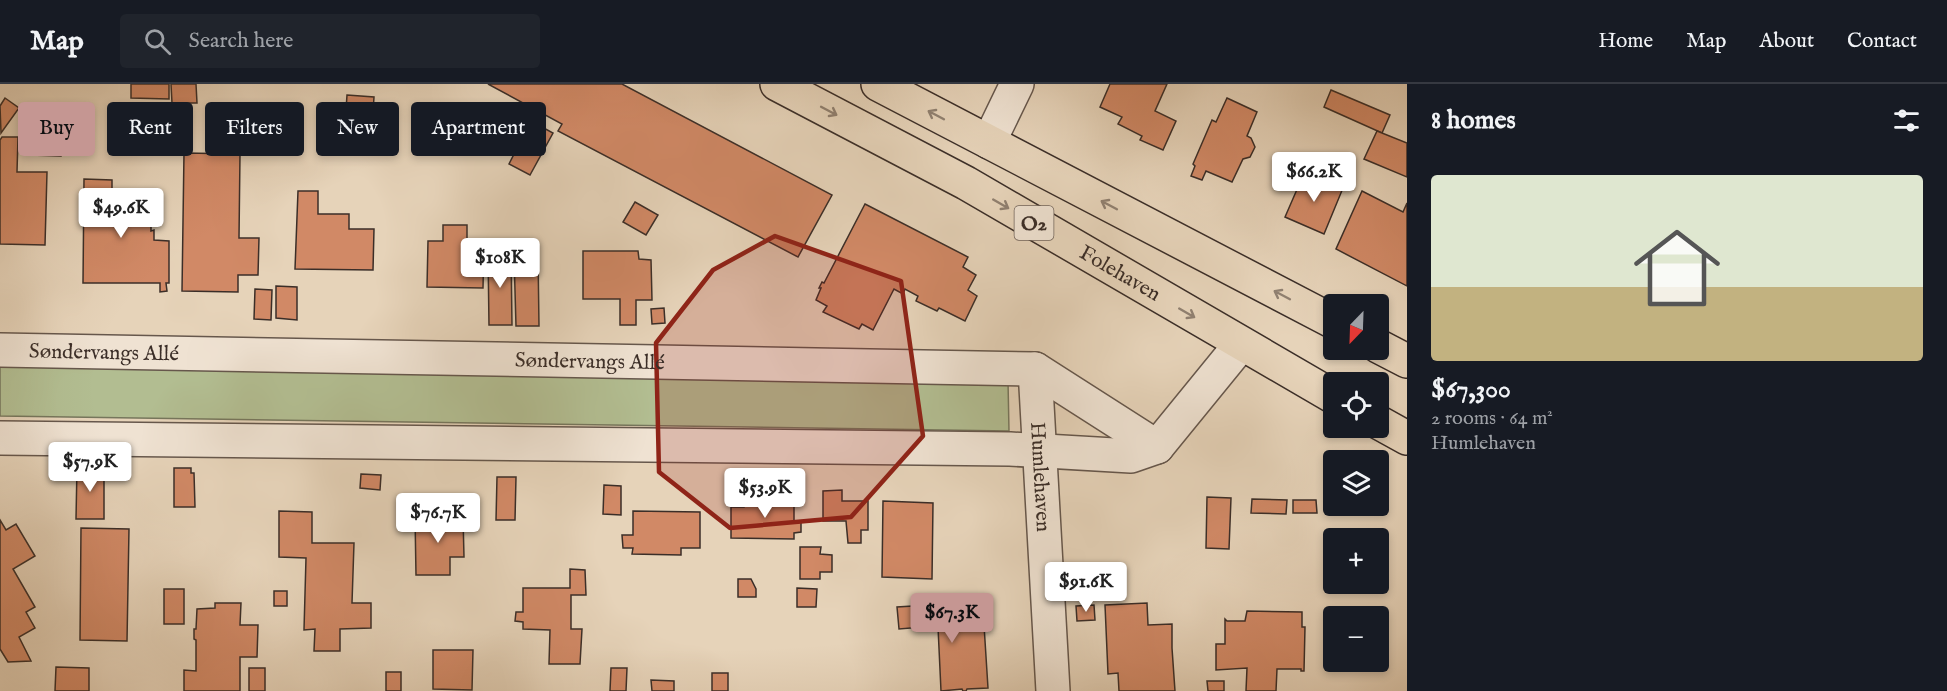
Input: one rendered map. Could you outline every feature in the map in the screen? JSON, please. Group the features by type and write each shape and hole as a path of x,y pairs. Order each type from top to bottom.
{"main road":[{"name":"Folehaven","path":"777,84 966,183 1323,391"},
{"name":"O2","path":"878,84 1323,316"},
{"path":"1389,352 1407,361"},
{"path":"1389,428 1407,438"}],"street":[{"path":"989,142 1017,84"},
{"path":"0,438 1039,450 1131,456 1157,447 1241,344"},
{"name":"Søndervangs Allé","path":"0,350 1035,369"},
{"path":"1035,369 1157,447"},
{"name":"Humlehaven","path":"1035,369 1053,691"}],"highlighted area":[{"path":"775,236 901,281 923,436 851,517 730,528 659,472 656,343 713,270"}],"green space":[{"path":"0,363 1008,381 1009,431 0,416"}],"building":[{"path":"131,84 169,84 169,99 131,98"},
{"path":"171,84 196,84 197,103 172,102"},
{"path":"488,84 622,84 832,195 798,257 558,131 562,124 546,115 546,102 521,102"},
{"path":"1110,84 1167,84 1155,111 1176,121 1163,150 1140,140 1142,136 1118,124 1122,117 1100,107"},
{"path":"1331,90 1390,115 1382,133 1324,107"},
{"path":"347,95 374,97 374,102 347,102"},
{"path":"5,98 18,107 1,133 0,106"},
{"path":"1227,98 1257,112 1247,136 1251,138 1255,147 1250,157 1243,159 1232,182 1206,171 1202,180 1191,176 1195,166 1193,164 1212,120 1216,122"},
{"path":"546,129 553,133 546,146"},
{"path":"1377,131 1407,143 1407,177 1364,159"},
{"path":"2,137 18,137 17,172 47,172 45,245 0,244 0,140"},
{"path":"193,153 205,153 205,156 240,156 239,238 259,238 258,275 238,275 238,292 182,291 184,156 193,156"},
{"path":"513,156 540,156 530,175 509,164"},
{"path":"1305,171 1343,188 1324,234 1285,217"},
{"path":"84,179 112,180 112,201 120,201 121,194 148,195 148,201 151,201 151,214 154,214 154,219 151,219 151,231 154,230 154,240 169,241 167,291 160,292 160,283 83,283"},
{"path":"298,191 318,191 318,214 349,214 349,229 374,229 373,270 295,269"},
{"path":"1362,191 1403,212 1407,203 1407,286 1336,249"},
{"path":"635,202 658,215 646,235 623,222"},
{"path":"865,204 968,257 963,267 976,275 968,290 977,296 965,321 939,308 937,311 916,301 918,296 905,289 903,294 894,289 873,330 862,324 859,329 823,312 827,306 816,300 821,288 819,288 822,282 824,283"},
{"path":"443,225 467,225 467,241 484,242 483,288 427,287 428,241 443,241"},
{"path":"583,251 638,251 639,259 651,260 652,300 636,300 636,325 620,325 620,299 583,299"},
{"path":"511,252 512,325 489,325 488,253"},
{"path":"514,255 538,255 539,326 516,326"},
{"path":"276,286 297,287 297,320 276,318"},
{"path":"255,289 272,290 271,320 254,319"},
{"path":"664,308 665,323 652,324 651,309"},
{"path":"77,467 104,468 104,519 76,519"},
{"path":"174,468 191,468 191,473 194,473 195,507 174,507"},
{"path":"361,474 381,475 380,490 360,488"},
{"path":"497,477 516,477 515,520 496,520"},
{"path":"604,485 621,486 621,515 603,514"},
{"path":"842,490 842,501 868,501 868,530 861,530 861,543 848,543 846,521 823,521 823,491"},
{"path":"744,497 794,498 794,522 801,522 801,532 794,533 794,539 731,538 731,507 744,507"},
{"path":"1207,497 1231,498 1229,549 1206,548"},
{"path":"1252,499 1287,500 1286,514 1251,513"},
{"path":"1293,500 1316,500 1317,513 1293,513"},
{"path":"883,501 933,503 932,579 882,577"},
{"path":"279,511 312,512 312,543 354,543 352,603 371,603 371,628 340,629 340,651 314,651 315,629 304,630 306,558 279,557"},
{"path":"633,511 700,512 700,548 681,548 681,555 632,554 633,548 623,548 622,535 633,535"},
{"path":"415,516 463,517 464,557 450,557 450,575 416,575"},
{"path":"0,520 6,530 16,524 35,556 13,569 35,607 26,612 35,628 19,637 31,661 8,662 0,649"},
{"path":"81,528 129,529 127,641 80,640"},
{"path":"800,547 821,547 820,554 832,555 832,572 820,572 820,579 800,579"},
{"path":"570,569 585,570 586,595 571,595 571,629 582,629 580,664 549,664 550,630 523,629 523,622 515,621 516,612 523,612 523,588 570,588"},
{"path":"738,579 751,579 756,589 756,597 738,597"},
{"path":"797,588 817,589 816,607 797,607"},
{"path":"164,589 184,589 184,624 164,624"},
{"path":"274,591 287,591 287,606 274,606"},
{"path":"215,603 241,603 240,625 258,625 257,657 240,657 240,691 184,691 184,670 196,671 194,629 196,629 197,609 215,608"},
{"path":"962,603 964,625 984,625 988,688 941,691 938,627 959,626 959,624 899,629 897,607"},
{"path":"1147,603 1148,625 1172,624 1175,691 1119,691 1118,673 1108,674 1105,605"},
{"path":"1094,605 1095,620 1077,621 1076,606"},
{"path":"1247,611 1302,612 1302,627 1305,627 1304,671 1277,669 1276,691 1246,691 1247,668 1216,670 1216,644 1225,644 1225,619 1245,621"},
{"path":"433,650 473,650 472,690 433,689"},
{"path":"56,667 89,668 89,691 55,691"},
{"path":"249,668 265,668 265,691 249,691"},
{"path":"611,668 627,668 626,691 610,691"},
{"path":"386,672 401,672 401,691 386,691"},
{"path":"712,673 728,673 728,691 712,691"},
{"path":"651,680 674,681 674,691 652,691"},
{"path":"1207,681 1224,681 1224,691 1208,691"}]}
